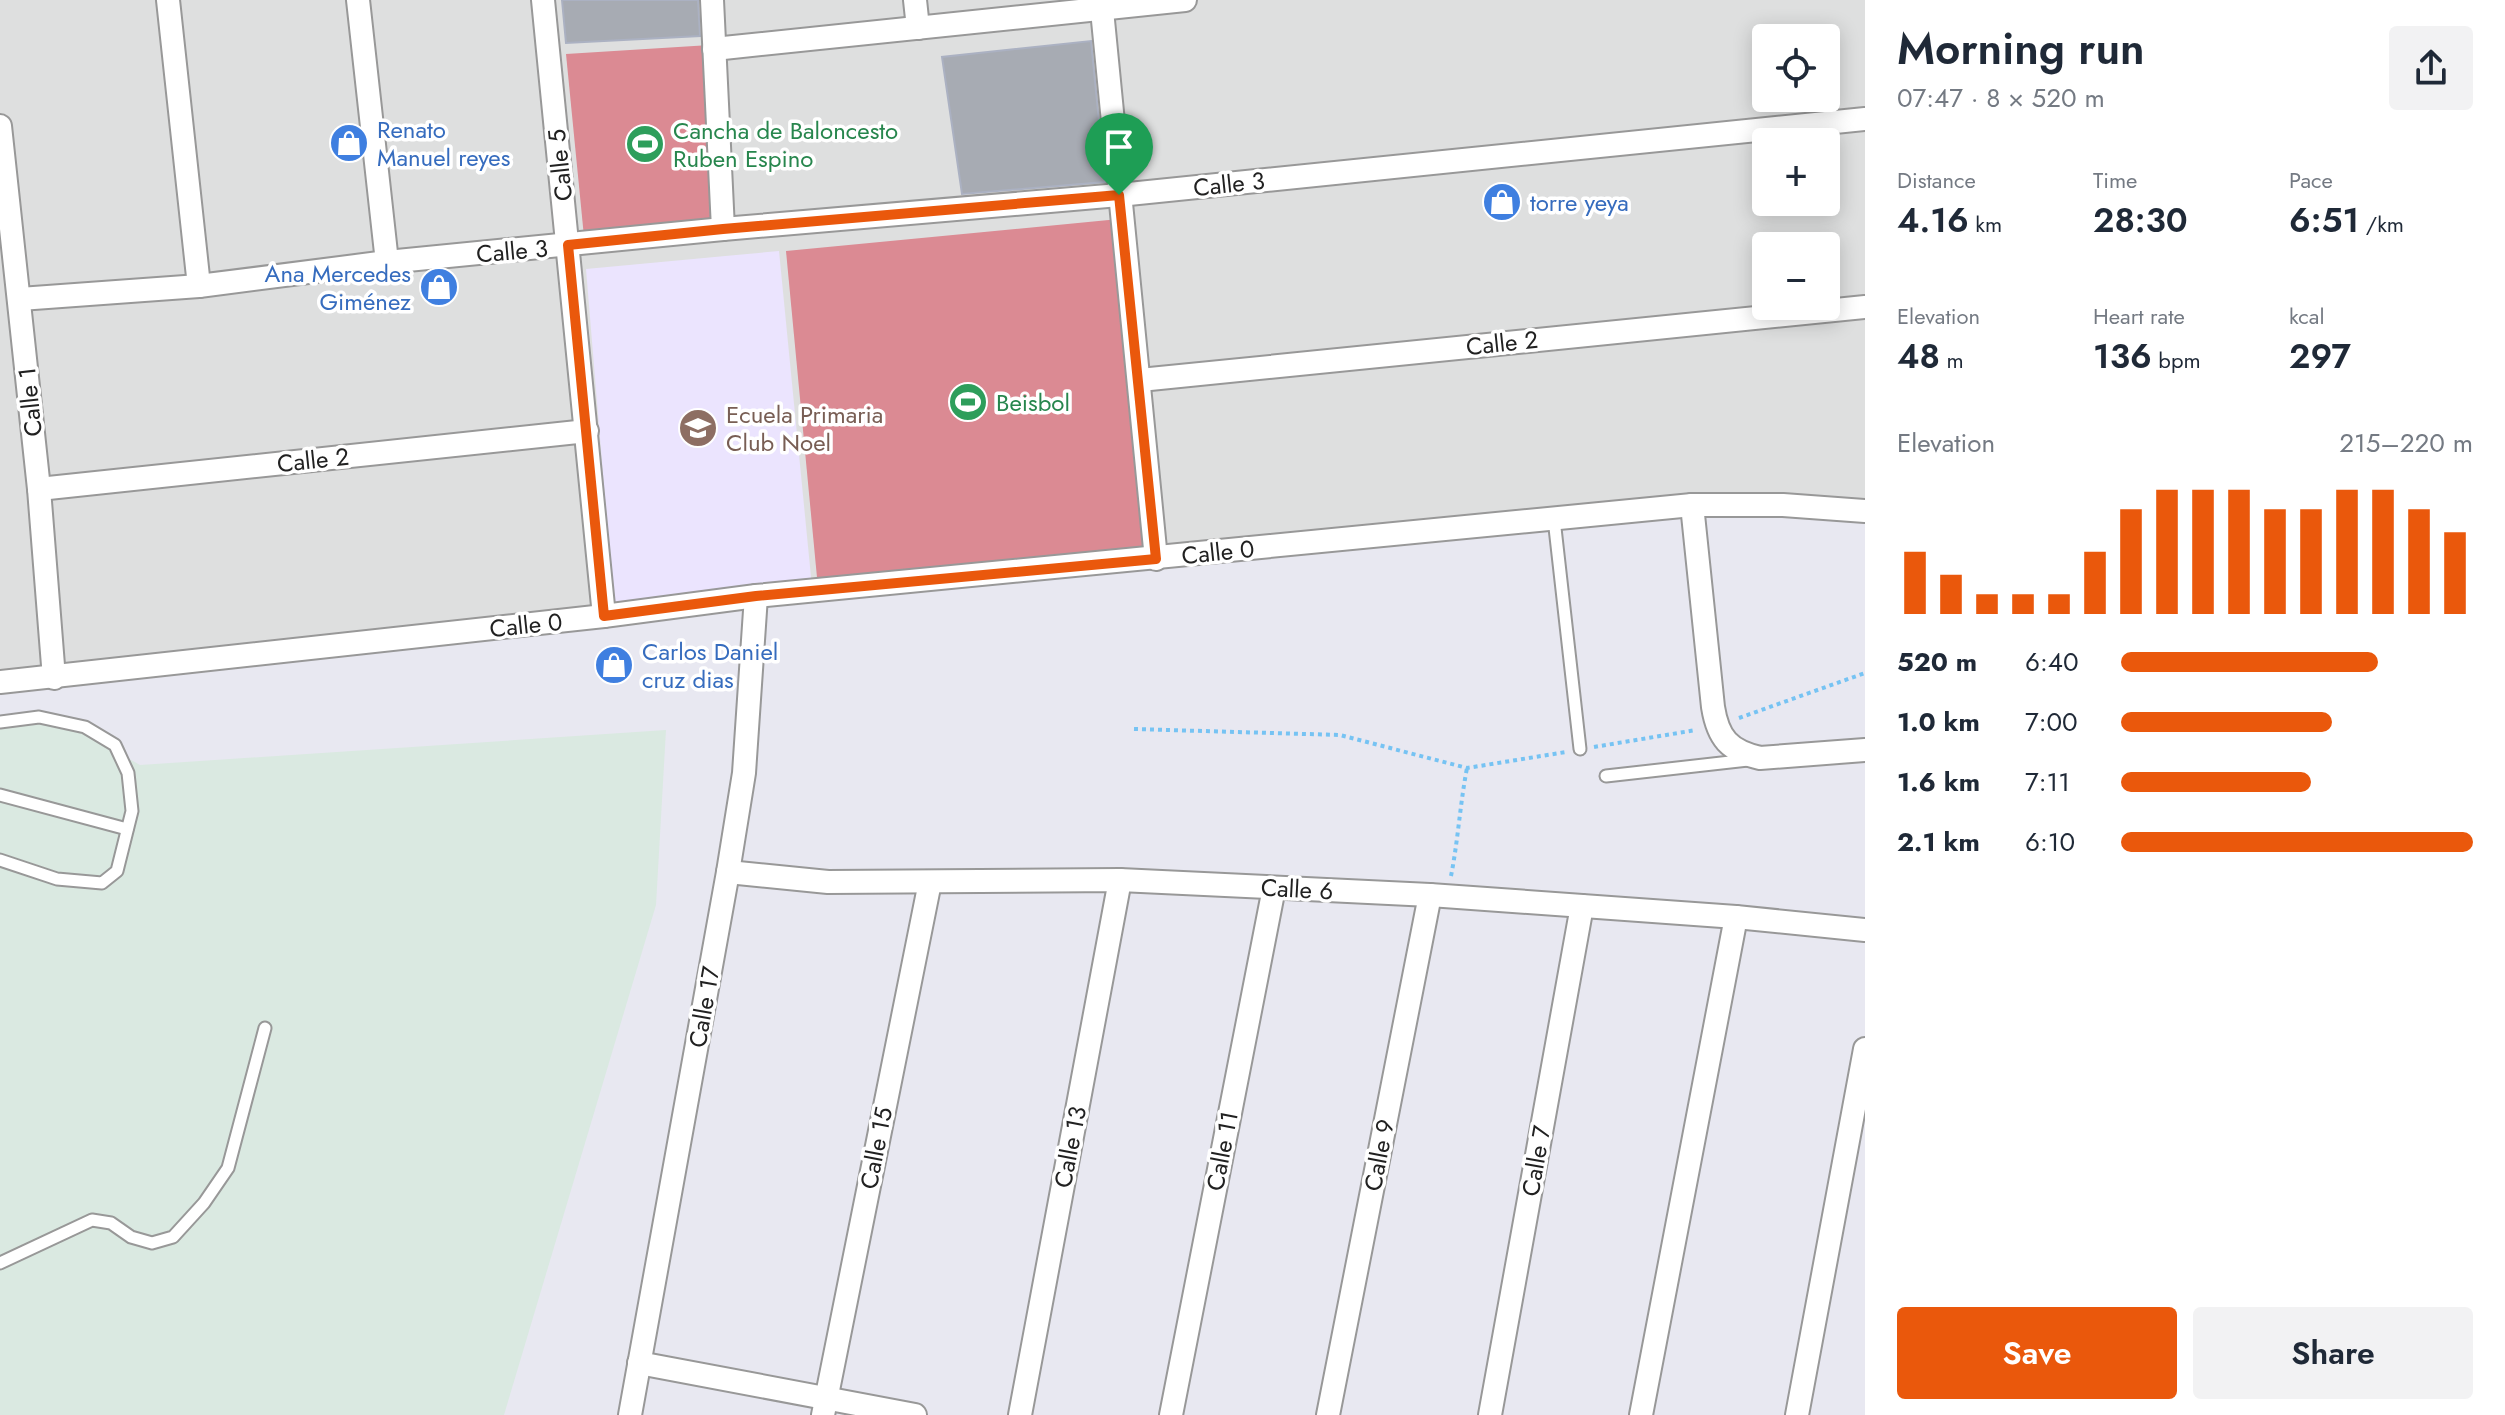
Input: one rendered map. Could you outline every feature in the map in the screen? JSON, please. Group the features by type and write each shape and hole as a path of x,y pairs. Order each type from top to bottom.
{"street":[{"path":"168,0 199,286"},
{"path":"358,0 387,262"},
{"name":"Calle 5","path":"543,0 604,616"},
{"path":"712,0 723,229"},
{"path":"915,0 918,28"},
{"path":"714,49 918,28 1101,4 1185,0"},
{"path":"1101,4 1156,559"},
{"name":"Calle 3","path":"20,299 199,286 387,262 1119,195 1865,119"},
{"name":"Calle 1","path":"0,126 39,489 54,678"},
{"name":"Calle 2","path":"1140,380 1865,307"},
{"name":"Calle 2","path":"39,489 587,431"},
{"path":"1692,505 1716,726 1731,746 1744,755 1760,758 1865,750"},
{"name":"Calle 0","path":"0,682 604,616 756,596 1692,505 1783,505 1865,511"},
{"name":"Calle 17","path":"630,1415 744,773 756,596"},
{"name":"Calle 6","path":"728,872 828,882 1120,880 1437,896 1736,917 1865,930"},
{"name":"Calle 13","path":"1020,1415 1120,880"},
{"name":"Calle 15","path":"825,1406 930,882"},
{"name":"Calle 11","path":"1171,1415 1274,888"},
{"name":"Calle 9","path":"1328,1415 1437,896"},
{"name":"Calle 7","path":"1490,1415 1582,906"},
{"path":"1641,1415 1736,917"},
{"path":"1797,1415 1865,1049"},
{"path":"639,1363 825,1406 915,1415"}],"lane":[{"path":"1554,519 1580,749"},
{"path":"0,722 39,717 85,727 115,745 128,773 132,811 117,871 102,883 57,879 0,860"},
{"path":"1606,776 1760,758"},
{"path":"0,795 127,829"},
{"path":"0,1263 92,1220 111,1223 131,1237 152,1243 173,1237 204,1203 228,1168 265,1028"}],"path":[{"path":"1716,726 1865,673"},
{"path":"1134,729 1340,735 1467,768 1456,854 1437,896"}],"shaded area":[{"path":"0,0 1865,0 1865,514 1728,501 0,677"},
{"name":"Cancha de Baloncesto Ruben Espino","path":"710,45 721,233 585,247 566,54"},
{"name":"Beisbol","path":"1119,219 1151,553 818,588 786,251"},
{"name":"Ecuela Primaria Club Noel","path":"779,251 812,587 614,607 586,269"},
{"path":"0,719 60,720 140,765 666,730 656,905 504,1415 0,1415"}],"building":[{"path":"562,0 698,0 700,36 566,43"},
{"path":"1091,41 1105,182 962,194 942,57"}],"place":[{"name":"Renato Manuel reyes","path":"349,143"},
{"name":"Cancha de Baloncesto Ruben Espino","path":"645,144"},
{"name":"torre yeya","path":"1502,202"},
{"name":"Ana Mercedes Giménez","path":"439,287"},
{"name":"Beisbol","path":"968,402"},
{"name":"Ecuela Primaria Club Noel","path":"698,428"},
{"name":"Carlos Daniel cruz dias","path":"614,665"}],"route":[{"path":"1119,195 1156,559 756,596 604,616 568,245 1119,195"}]}
